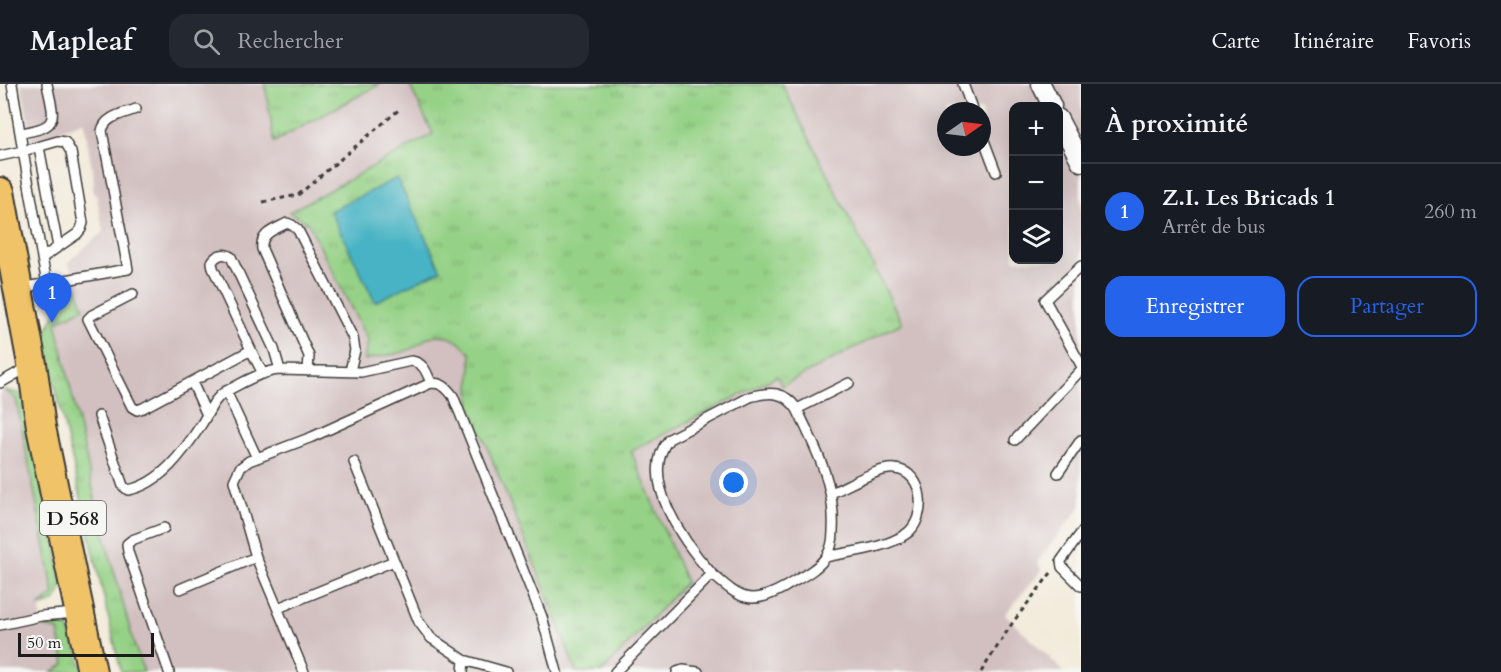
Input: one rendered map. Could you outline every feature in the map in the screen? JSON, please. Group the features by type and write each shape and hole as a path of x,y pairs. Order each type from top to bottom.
{"main road":[{"name":"D 568","path":"0,192 32,364 41,427 92,672"},
{"name":"D 568","path":"32,364 49,420 111,672"}],"street":[{"path":"1041,84 1050,102"},
{"path":"1063,126 1081,162"}],"lane":[{"path":"12,84 47,283"},
{"path":"20,133 43,128 50,124 53,117 47,84"},
{"path":"963,84 970,102"},
{"path":"17,289 128,269 102,131 108,119 136,109"},
{"path":"0,156 58,141 65,142 69,146 68,158 76,202 83,223 77,234 42,258"},
{"path":"39,147 46,162 58,247"},
{"path":"990,156 996,171"},
{"path":"308,371 309,356 262,249 261,241 264,235 286,223 298,230 353,338 355,350 350,371"},
{"path":"263,374 213,268 212,262 221,254 231,256 274,349 280,370"},
{"path":"1081,266 1045,300 1081,364"},
{"path":"134,294 88,319 132,407 137,410 251,350"},
{"path":"99,416 123,486 128,490 153,480 171,464 207,416 219,395 271,370 361,372 411,361 418,362 424,367 431,383"},
{"path":"0,383 32,364"},
{"path":"1014,440 1081,370"},
{"path":"192,382 207,416"},
{"path":"797,409 849,382"},
{"path":"304,672 256,557 234,482 240,468 257,458 312,437 431,383 439,383 447,387 453,396 542,617 557,672"},
{"path":"226,391 257,458"},
{"path":"765,393 778,394 790,400 797,409 825,468 834,516 832,541 826,557 811,572 777,591 760,597 749,598 737,595 712,574 694,554 665,500 658,482 658,466 662,448 669,439 750,397 765,393"},
{"path":"1058,473 1081,440"},
{"path":"354,462 419,622 431,638 464,660 506,672"},
{"path":"826,557 894,541 909,532 919,518 922,504 918,487 909,475 897,469 884,470 831,493"},
{"path":"164,528 132,540 128,544 128,552 170,672"},
{"path":"1081,533 1061,561 1062,567 1081,586"},
{"path":"180,589 256,557"},
{"path":"278,608 394,561"},
{"path":"615,672 712,574"},
{"path":"0,625 41,616 78,612"},
{"path":"464,660 464,672"},
{"path":"677,672 683,670 698,672"}],"path":[{"path":"263,202 298,195 401,108"},
{"path":"981,672 1013,622 1061,561"}],"shaded area":[{"path":"21,84 265,84 275,142 380,84 409,84 433,134 290,211 308,223 368,341 364,360 417,347 428,338 440,335 451,337 462,343 471,354 471,371 576,672 144,672 134,644 98,512 56,322 84,308 68,262 103,232 97,197 92,191 94,182 84,121 32,142"},
{"path":"782,84 1081,84 1081,506 1037,562 1042,570 1005,614 1064,672 602,672 686,582 631,451 777,376 782,385 902,323"},
{"path":"4,390 16,399 54,594 40,606 42,627 58,629 65,664 52,672 0,672 0,392"}],"green space":[{"path":"265,84 380,84 274,142"},
{"path":"409,84 782,84 902,323 782,386 777,376 631,451 686,582 602,672 576,672 470,405 471,354 457,341 439,335 432,336 406,351 364,360 368,341 308,223 289,212 433,134"},
{"path":"77,287 84,308 56,322 98,512 134,644 144,672 121,672 45,342 52,320"},
{"path":"4,390 19,393 29,401 63,586 55,600 40,606 54,594 16,399"},
{"path":"58,623 69,629 84,672 52,672 65,664 58,630 43,627"}],"water":[{"path":"397,178 441,270 375,302 330,211"}],"place":[{"name":"Z.I. Les Bricads 1","path":"52,323"}]}
